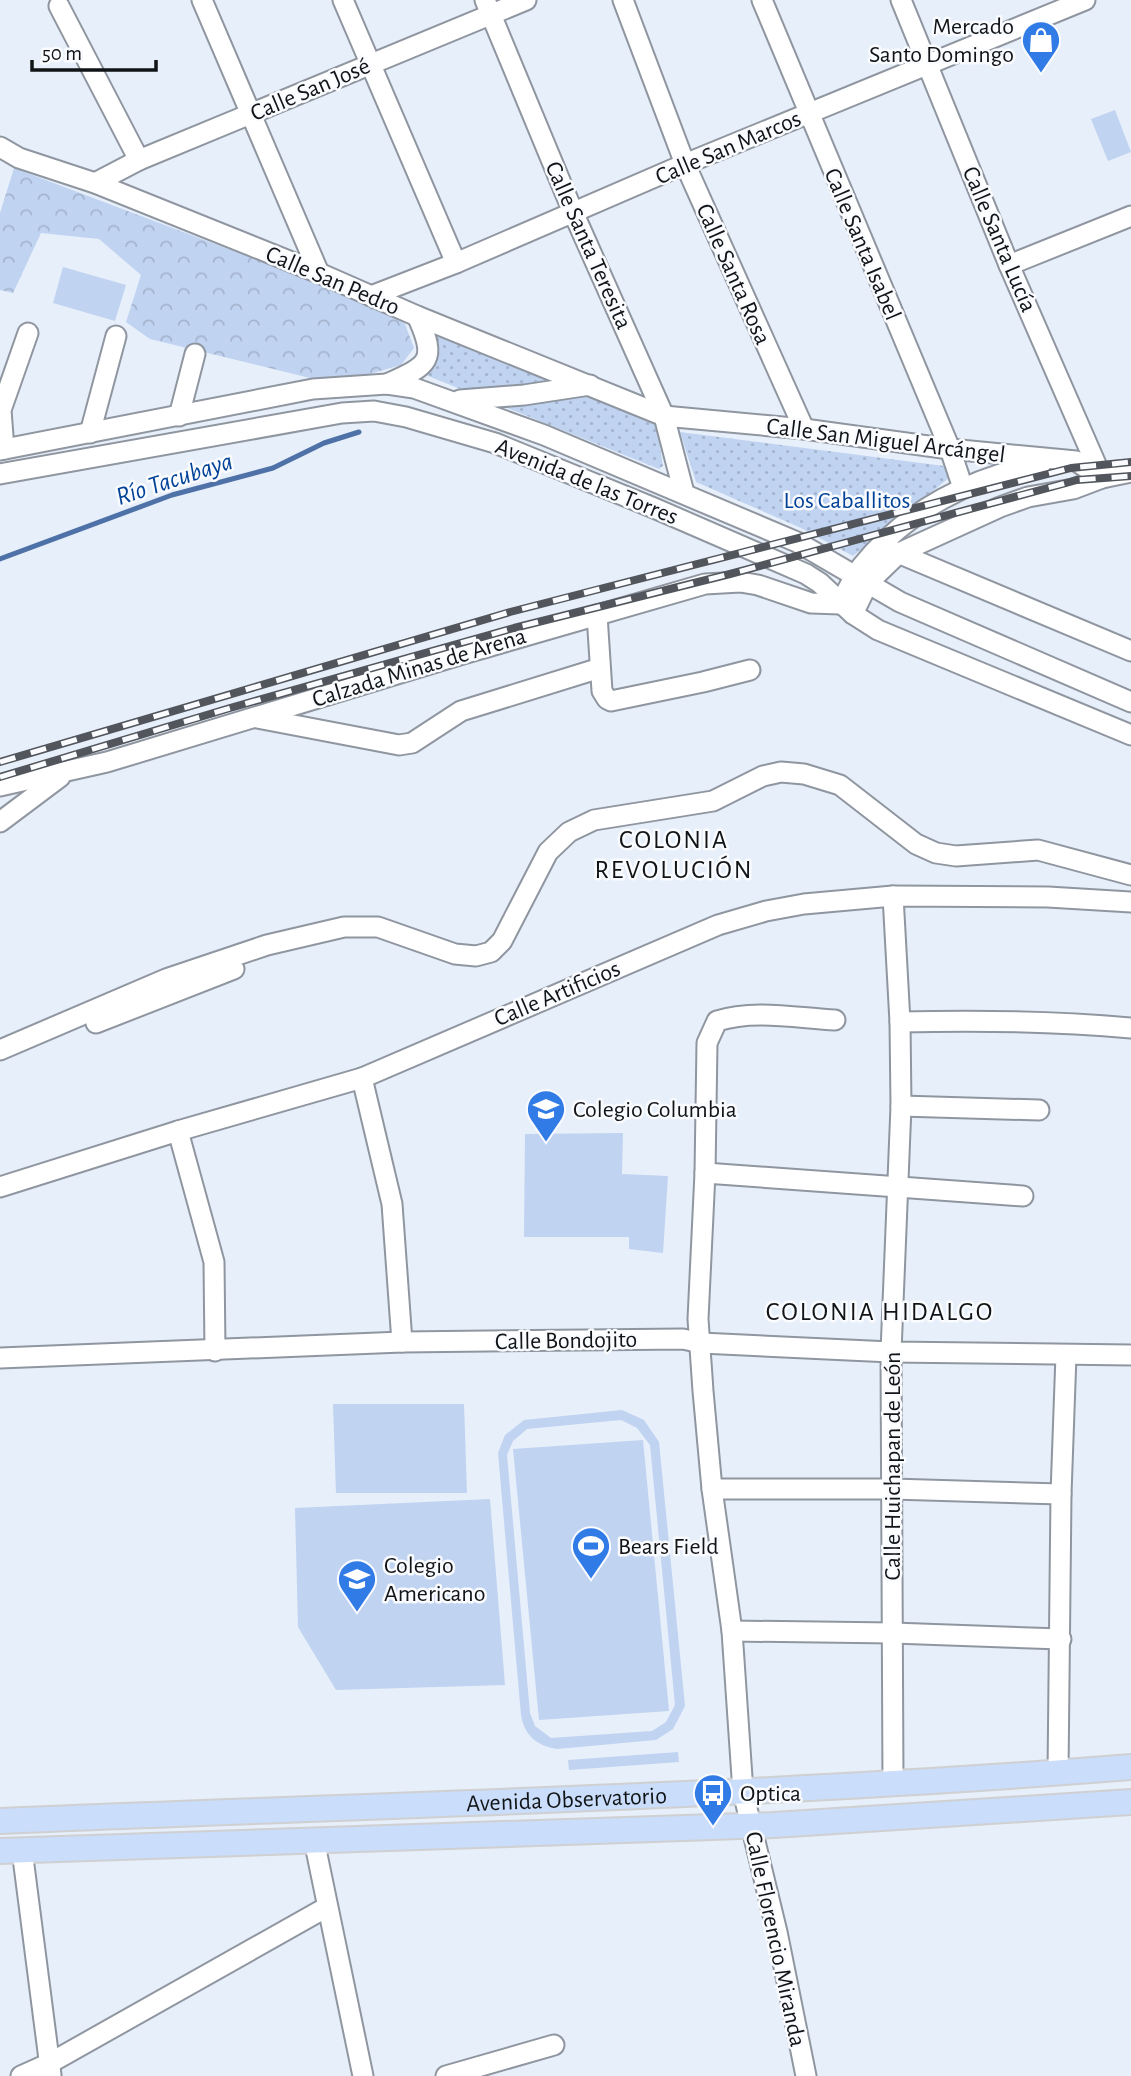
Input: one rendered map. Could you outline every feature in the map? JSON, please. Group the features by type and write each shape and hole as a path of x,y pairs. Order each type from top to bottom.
{"main road":[{"name":"Avenida Observatorio","path":"0,1821 743,1792 1058,1774 1131,1767"},
{"path":"546,1801 547,1831"},
{"name":"Avenida Observatorio","path":"11,1851 753,1826 1131,1802"}],"street":[{"path":"202,0 319,273"},
{"path":"343,0 456,263"},
{"name":"Calle San José","path":"95,183 139,160 369,64 488,7 526,0"},
{"name":"Calle Santa Rosa","path":"623,0 685,164 804,429"},
{"name":"Calle Santa Isabel","path":"762,0 964,488"},
{"name":"Calle Santa Lucía","path":"901,0 1009,265 1102,478"},
{"name":"Calle San Marcos","path":"371,296 456,263 685,164 928,64 1043,8 1085,0"},
{"path":"59,6 139,160"},
{"name":"Calle Santa Teresita","path":"488,7 573,212 664,416 684,493"},
{"name":"Calle San Pedro","path":"0,147 19,158 95,183 664,416"},
{"path":"1009,265 1130,220"},
{"path":"387,384 410,373 426,360 429,352 427,337 417,316"},
{"path":"2,450 1,410 28,333"},
{"path":"90,433 116,336"},
{"path":"179,416 195,354"},
{"name":"Avenida de las Torres","path":"2,450 313,388 387,384 414,388 684,493 797,542 900,602 1131,702"},
{"path":"452,401 524,395 591,385"},
{"name":"Avenida de las Torres","path":"0,474 342,413 374,411 395,415 495,443 806,574 820,583 847,609 878,630 1131,735"},
{"name":"Calle San Miguel Arcángel","path":"664,416 804,429 950,449 1076,461 1102,478"},
{"path":"847,609 880,546 935,501 1007,471 1062,460"},
{"path":"862,579 899,553 1000,507 1028,497 1073,489 1102,478 1131,472"},
{"path":"880,546 1131,651"},
{"name":"Calzada Minas de Arena","path":"0,786 118,759 705,584 723,582 758,585 811,603 847,609"},
{"path":"597,615 604,696 617,701 750,670"},
{"path":"252,718 399,745 412,743 461,712 600,667"},
{"path":"0,822 67,772"},
{"path":"0,1050 166,979 241,953 344,927 378,927 456,954 484,954 502,941 548,852 569,832 594,820 713,801 763,776 781,772 804,774 840,785 916,844 936,853 956,856 1038,850 1131,875"},
{"name":"Calle Artificios","path":"0,1186 178,1130 362,1077 718,925 766,911 804,904 893,896 1048,897 1131,902"},
{"name":"Calle Huichapan de León","path":"892,1784 891,1352 901,1106 900,1022 893,896"},
{"path":"0,1061 262,958 295,939"},
{"name":"Calle Florencio Miranda","path":"806,2076 778,1932 743,1792 732,1631 712,1489 698,1319 705,1173 707,1043 717,1021 728,1017 765,1016 835,1020"},
{"path":"900,1022 1000,1020 1131,1028"},
{"path":"362,1077 391,1204 402,1342"},
{"path":"901,1106 1039,1110"},
{"path":"178,1130 214,1262 215,1351"},
{"path":"705,1173 1023,1196"},
{"name":"Calle Bondojito","path":"0,1358 402,1342 683,1339 701,1343 891,1352 1131,1355"},
{"path":"1058,1774 1060,1494 1066,1355"},
{"path":"712,1489 892,1489 1060,1494"},
{"path":"732,1631 1060,1639"},
{"path":"314,1840 363,2076"},
{"path":"11,1851 50,2069"},
{"path":"21,2076 50,2069 327,1907"},
{"path":"446,2076 554,2045"},
{"path":"510,2056 514,2076"}],"green space":[{"path":"1115,110 1131,152 1108,161 1091,119"},
{"path":"14,168 379,306 405,324 414,348 401,365 352,379 310,378 150,339 126,322 141,275 99,239 41,233 13,293 0,290 0,213"},
{"path":"63,267 126,285 115,321 53,303"},
{"path":"438,333 655,416 663,466 659,469 428,376 425,372 438,356"},
{"name":"Los Caballitos","path":"680,432 944,466 950,477 853,556 801,528 696,482"},
{"path":"623,1133 622,1174 668,1176 663,1253 629,1249 629,1237 524,1237 525,1134"},
{"path":"333,1404 464,1404 467,1493 336,1493"},
{"path":"622,1410 644,1420 659,1442 685,1706 673,1729 656,1740 557,1749 538,1742 525,1728 521,1715 498,1453 505,1435 524,1420","holes":["621,1420 637,1428 650,1445 675,1705 666,1722 652,1731 551,1738 535,1726 530,1713 507,1455 513,1441 527,1429"]},
{"name":"Bears Field","path":"643,1440 669,1711 539,1720 513,1449"},
{"path":"490,1499 505,1685 336,1690 298,1627 295,1508"},
{"path":"678,1752 679,1762 569,1770 568,1760"}],"waterway":[{"name":"Río Tacubaya","path":"0,559 172,495 273,468 324,443 359,432"}],"railway":[{"path":"0,762 510,612 1071,468 1131,462"},
{"path":"0,777 230,708 514,628 730,574 1077,480 1131,476"}],"place":[{"name":"Mercado Santo Domingo","path":"1041,74"},
{"name":"Colegio Columbia","path":"546,1143"},
{"name":"Bears Field","path":"591,1580"},
{"name":"Colegio Americano","path":"357,1613"},
{"name":"Optica","path":"713,1827"}],"district":[{"name":"COLONIA REVOLUCIÓN","path":"674,854"},
{"name":"COLONIA HIDALGO","path":"880,1311"}]}
